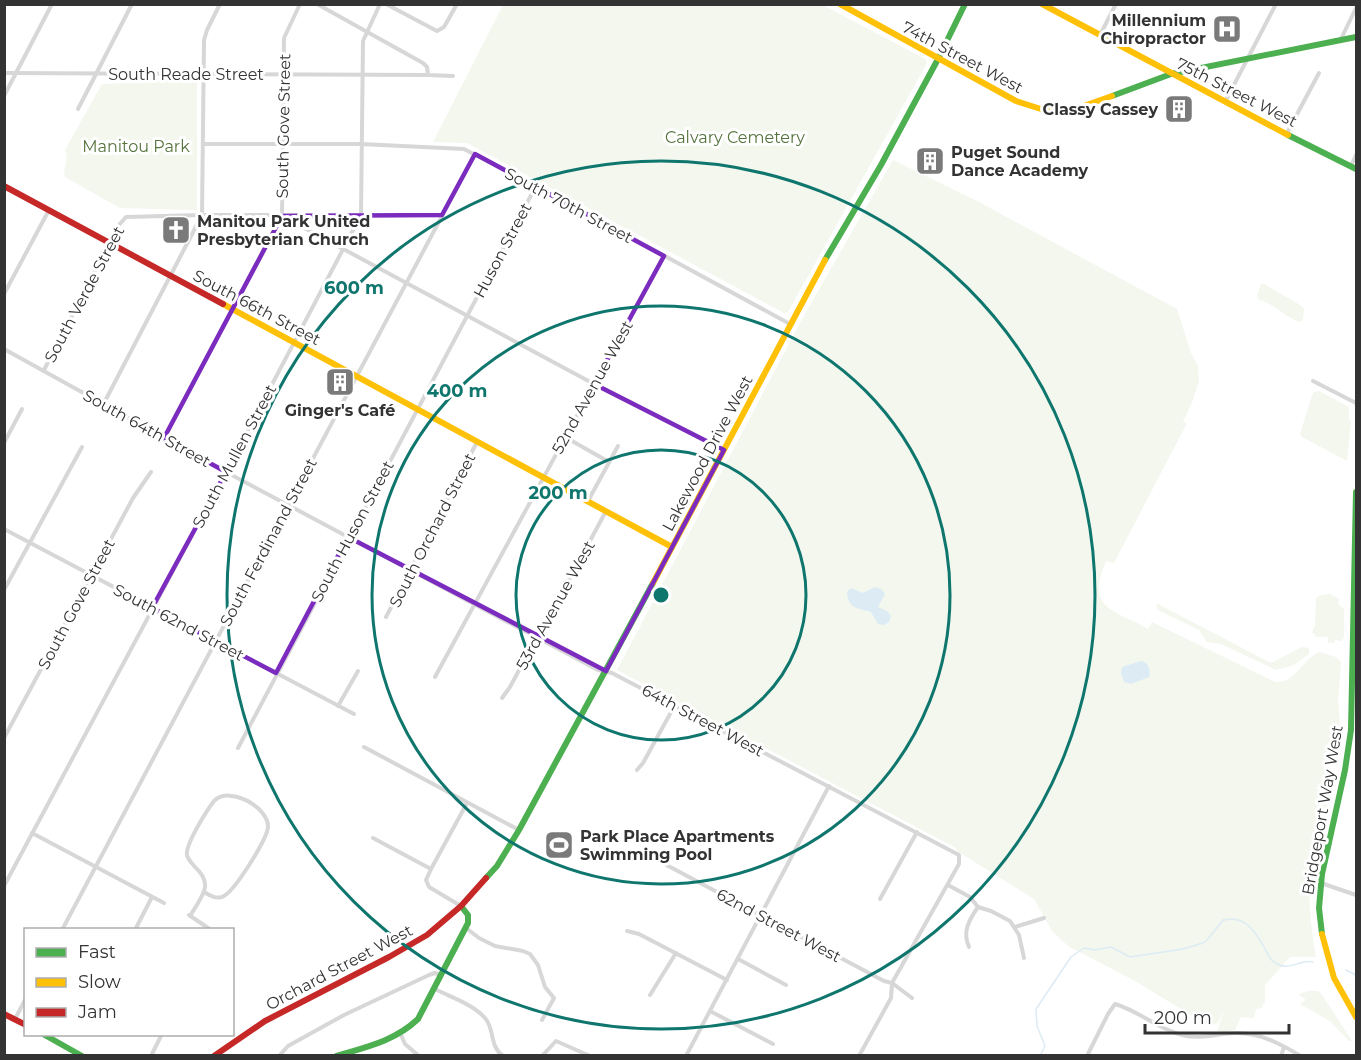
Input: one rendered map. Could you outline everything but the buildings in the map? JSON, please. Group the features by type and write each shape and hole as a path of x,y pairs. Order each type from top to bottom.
{"main road":[{"name":"74th Street West","path":"840,4 1016,101 1044,110 1078,108 1171,74"},
{"name":"Lakewood Drive West","path":"461,906 497,866 519,830 790,324 894,144 965,4"},
{"name":"75th Street West","path":"1042,4 1224,102 1354,168"},
{"path":"1171,74 1356,37"},
{"name":"South 66th Street","path":"4,186 672,547"},
{"name":"Bridgeport Way West","path":"1356,492 1351,730 1320,883 1320,921 1327,958 1337,983 1356,1017"},
{"path":"336,1056 401,1035 420,1017 465,928 469,917 461,906"},
{"name":"Orchard Street West","path":"214,1056 265,1021 413,944 439,926 461,906"},
{"path":"4,1014 24,1024"},
{"path":"45,1036 82,1056"}],"street":[{"path":"4,96 52,4"},
{"path":"78,109 132,4"},
{"path":"104,404 202,215 203,73 206,34 220,4"},
{"name":"South Gove Street","path":"165,438 282,216 284,38 300,4"},
{"path":"317,4 423,63 428,75"},
{"name":"South Mullen Street","path":"4,886 361,215 363,40 380,4"},
{"path":"386,4 428,27 440,30 457,4"},
{"path":"1100,35 1116,4"},
{"path":"1224,102 1276,4"},
{"path":"1340,40 1356,8"},
{"path":"1287,134 1319,72"},
{"name":"South Reade Street","path":"4,73 362,73 453,76"},
{"name":"South 70th Street","path":"203,144 361,144 459,148 536,186 790,324"},
{"name":"South Ferdinand Street","path":"63,928 475,154"},
{"path":"1354,168 1356,155"},
{"name":"Huson Street","path":"467,314 536,186"},
{"path":"4,294 49,210"},
{"path":"202,215 442,215"},
{"name":"South Verde Street","path":"44,370 124,219 130,216 202,215"},
{"path":"282,216 594,384 724,450"},
{"name":"52nd Avenue West","path":"435,678 473,604 664,256"},
{"name":"South Huson Street","path":"237,748 467,314"},
{"name":"South 64th Street","path":"4,349 226,472 449,591"},
{"path":"1313,381 1356,403"},
{"path":"4,443 22,409"},
{"path":"565,437 609,462"},
{"name":"South Orchard Street","path":"386,617 478,442"},
{"path":"588,502 618,446"},
{"path":"4,590 82,447"},
{"name":"South Gove Street","path":"4,738 133,498 151,472"},
{"name":"53rd Avenue West","path":"502,698 538,638 606,511"},
{"name":"South 62nd Street","path":"4,529 354,714"},
{"name":"64th Street West","path":"449,591 598,669 612,673 675,705 956,853 960,857 959,864 948,885"},
{"path":"338,706 358,671"},
{"path":"637,770 675,705"},
{"path":"364,747 519,830"},
{"path":"686,1056 829,786"},
{"path":"204,892 221,897 234,888 243,876 267,830 267,820 262,813 248,802 233,795 221,795 214,801 187,849 188,860 206,879 204,892 189,915 208,928"},
{"path":"461,906 429,887 426,880 467,803"},
{"path":"880,899 917,832"},
{"path":"32,834 164,903"},
{"path":"373,838 431,869"},
{"name":"62nd Street West","path":"644,854 884,981 892,983 912,998"},
{"path":"1320,883 1332,885 1356,895"},
{"path":"859,1056 891,998 892,983 948,885 970,897 978,907 1008,919 1015,927 1024,958"},
{"path":"136,928 153,897"},
{"path":"969,947 966,928 978,907"},
{"path":"1015,927 1044,918"},
{"path":"465,928 491,945 523,951 533,957 545,987 554,998 542,1020"},
{"path":"627,931 639,934 727,980"},
{"path":"650,995 676,953"},
{"path":"738,959 786,985"},
{"path":"279,1056 288,1046 375,999 433,973 441,975"},
{"path":"435,989 470,1007 485,1018 494,1047 502,1056"},
{"path":"14,1019 24,1002"},
{"path":"1087,1056 1108,1014 1116,1005 1185,1036 1199,1038 1246,1033 1266,1037 1301,1056"},
{"path":"710,1011 773,1044"},
{"path":"401,1035 405,1044 419,1056"},
{"path":"151,1056 161,1036"},
{"path":"542,1056 555,1041 560,1041 590,1056"},
{"path":"1281,1056 1284,1047"}],"highlighted area":[{"path":"475,154 664,256 594,384 724,450 606,671 348,537 276,673 152,608 226,472 164,438 282,216 442,215"}],"green space":[{"name":"Calvary Cemetery","path":"503,5 823,5 925,59 927,63 788,312 784,313 467,143 433,142"},
{"name":"Manitou Park","path":"197,80 197,210 120,208 65,177 67,158 65,150 102,84"},
{"path":"893,160 977,201 1177,309 1191,353 1198,366 1199,381 1183,422 1187,423 1114,563 1106,561 1100,577 1099,590 1101,599 1107,606 1148,629 1152,622 1275,682 1288,679 1319,652 1336,657 1341,662 1338,701 1340,723 1327,773 1316,789 1319,790 1328,774 1332,774 1330,793 1314,851 1310,878 1311,917 1316,957 1290,957 1265,985 1265,1003 1262,1008 1256,1009 1254,1018 1241,1017 1235,1030 1217,1033 1224,1009 1218,1023 1211,1025 1204,1023 1135,981 1068,946 1052,931 1034,899 957,851 956,848 617,670 801,321"},
{"path":"1261,284 1302,306 1303,320 1300,322 1295,320 1270,304 1259,300 1257,296"},
{"path":"1319,391 1349,407 1349,421 1351,421 1347,461 1300,434 1312,396 1314,392"},
{"path":"1330,594 1339,599 1338,604 1344,609 1344,638 1341,641 1335,640 1334,643 1328,643 1328,637 1316,637 1312,632 1315,626 1316,598"},
{"path":"1156,605 1271,663 1302,647 1309,648 1309,654 1294,665 1276,670 1221,644 1207,642 1199,630 1158,610"},
{"path":"1318,991 1322,995 1352,1041 1349,1041 1330,1021 1300,1004 1306,1000 1299,994"}],"shaded area":[{"path":"875,587 881,589 885,594 878,607 887,611 891,616 889,622 884,625 878,624 871,612 852,605 848,598 847,592 851,588 863,593"},
{"path":"1141,661 1148,667 1149,677 1131,684 1124,682 1122,667"}],"waterway":[{"path":"1040,1056 1045,1046 1037,1026 1036,1009 1071,957 1084,948 1095,950 1111,947 1130,957 1183,949 1203,943 1223,920 1230,919 1247,924 1270,958 1277,964 1290,966 1313,962"},
{"path":"1346,970 1356,975"}],"traffic: fast":[{"path":"938,59 965,4"},
{"path":"1112,96 1171,74 1356,37"},
{"path":"825,260 881,165 938,59"},
{"path":"1288,135 1356,169"},
{"path":"1322,934 1319,908 1322,874 1345,770 1351,730 1356,492"},
{"path":"486,878 497,866 519,830 653,583"},
{"path":"336,1056 390,1038 418,1019 468,923 468,915 461,906"},
{"path":"47,1036 82,1056"}],"traffic: slow":[{"path":"840,4 1016,101 1044,110 1078,108 1112,96"},
{"path":"1042,4 1288,135"},
{"path":"653,583 825,260"},
{"path":"223,304 672,547"},
{"path":"1322,934 1334,978 1356,1017"}],"traffic: jam":[{"path":"4,186 223,304"},
{"path":"214,1056 265,1021 427,935 461,906 486,878"},
{"path":"4,1014 24,1024"}],"place":[{"name":"Millennium Chiropractor","path":"1227,29"},
{"name":"Classy Cassey","path":"1179,109"},
{"name":"Puget Sound Dance Academy","path":"930,161"},
{"name":"Manitou Park United Presbyterian Church","path":"176,230"},
{"name":"Ginger's Café","path":"340,382"},
{"name":"Park Place Apartments Swimming Pool","path":"559,845"}]}
